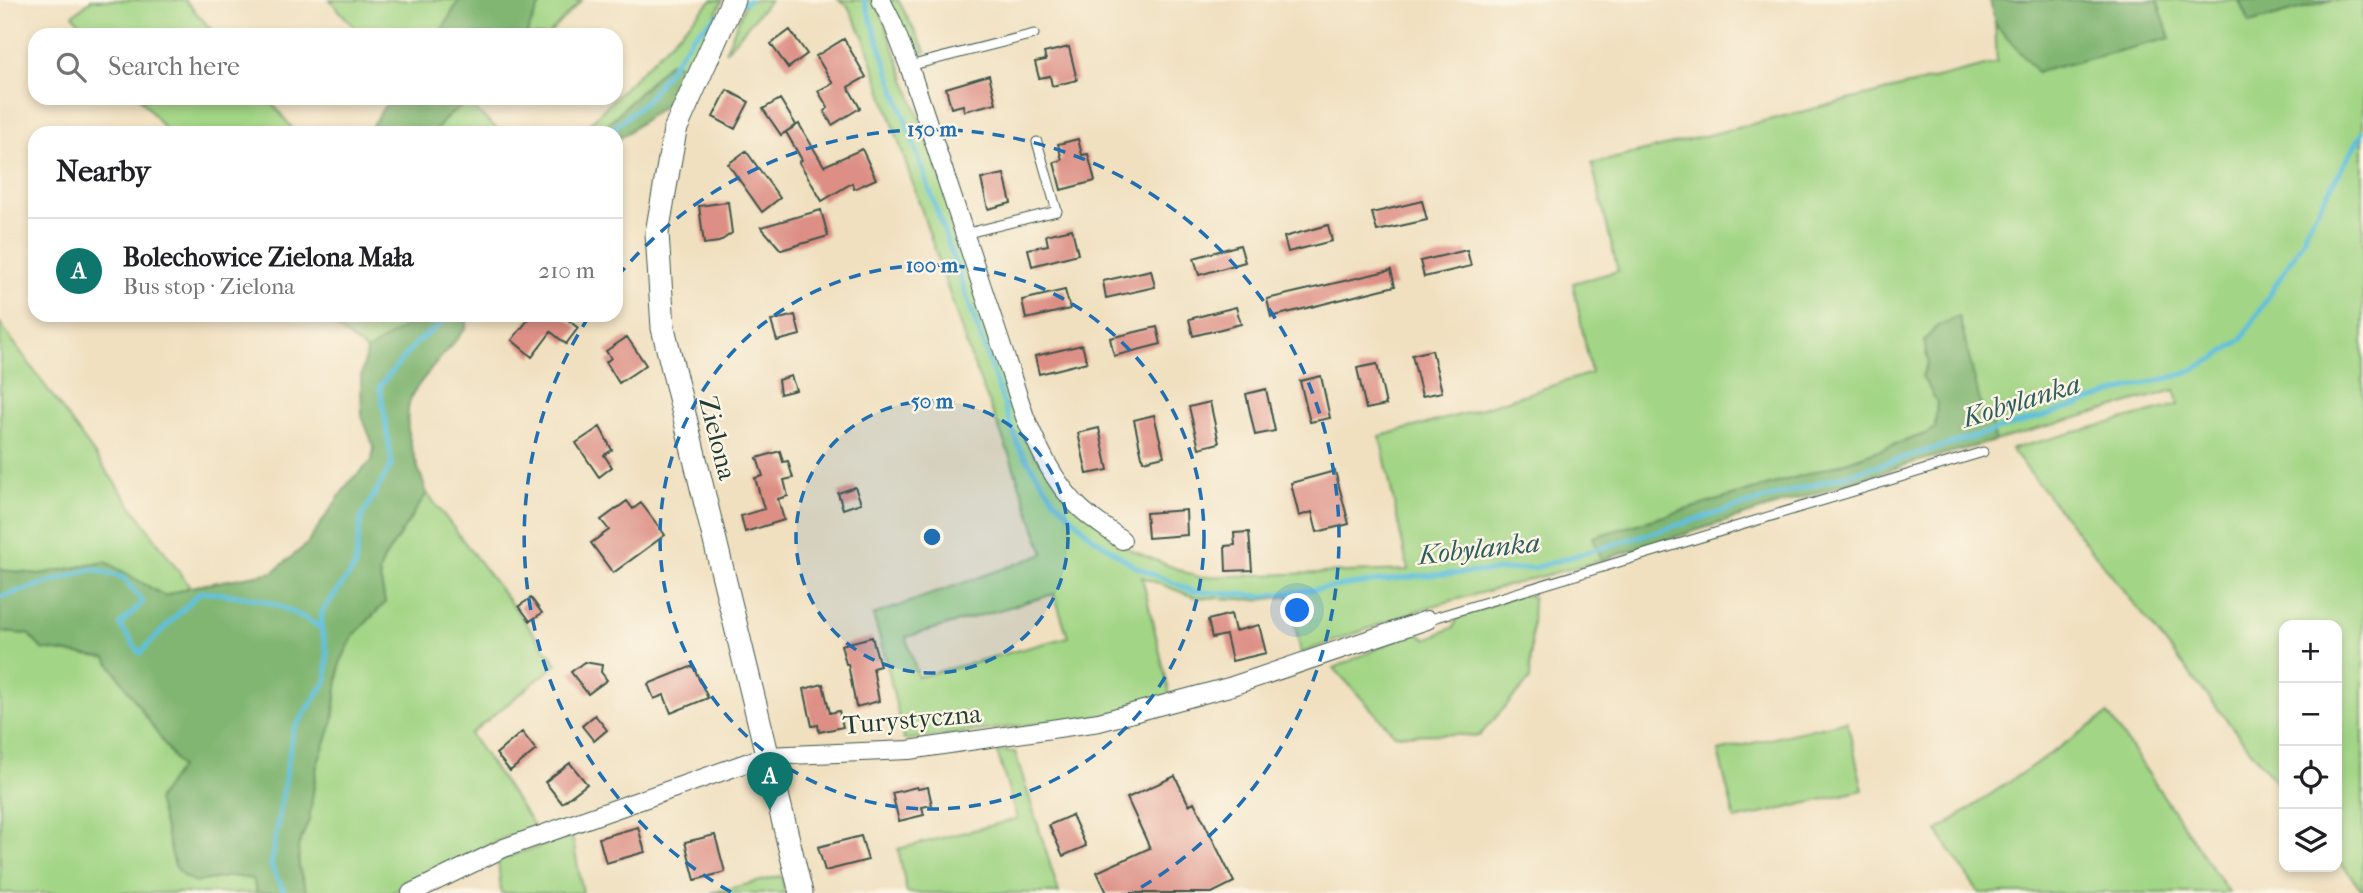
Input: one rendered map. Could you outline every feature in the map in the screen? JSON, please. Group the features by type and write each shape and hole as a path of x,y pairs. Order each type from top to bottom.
{"street":[{"name":"Zielona","path":"733,0 675,130 657,233 663,328 802,893"},
{"path":"881,0 909,66 1026,417 1041,453 1059,484 1080,508 1122,540"},
{"name":"Turystyczna","path":"411,893 504,848 766,755 909,750 1098,722 1229,687 1427,620"}],"lane":[{"path":"909,66 1034,34"},
{"path":"964,234 1057,211 1037,142"},
{"path":"1427,620 1983,452"}],"green space":[{"path":"91,0 185,0 210,28 83,28 73,15"},
{"path":"330,0 459,0 443,28 355,28"},
{"path":"459,0 542,0 529,28 443,28"},
{"path":"542,0 582,0 555,28 529,28"},
{"path":"712,0 723,0 687,69 670,62 606,126 587,126 608,105 623,105 623,90"},
{"path":"747,0 770,0 725,52"},
{"path":"839,0 876,0 938,169 1034,454 1113,539 1133,551 1197,577 1408,570 1380,436 1467,413 1591,373 1573,283 1618,271 1592,164 1997,63 1995,24 2038,72 2170,38 2157,0 2239,0 2249,23 2332,0 2363,0 2363,891 2342,864 2342,620 2279,620 2279,786 2011,449 2178,405 2175,390 1995,441 1992,421 1985,422 1924,340 1928,362 1922,376 1937,402 1935,428 1925,434 1834,466 1594,537 1602,560 1425,608 1301,653 1289,596 1260,600 1194,597 1142,577 1171,699 1102,716 904,740 873,615 1044,554 970,355 864,38 848,6","holes":["1054,594 1068,637 918,677 906,637"]},
{"path":"887,0 898,0 926,52 914,57"},
{"path":"1990,0 2157,0 2170,38 2037,72 1995,24"},
{"path":"2239,0 2332,0 2249,23"},
{"path":"670,62 687,69 671,100 623,136 623,126 606,126"},
{"path":"146,105 274,105 290,126 162,126"},
{"path":"385,105 463,105 440,126 372,126"},
{"path":"463,105 480,105 475,110 494,126 440,126"},
{"path":"1959,316 1985,422 1992,421 1995,441 1912,463 1602,560 1593,537 1834,466 1935,428 1937,402 1922,376 1928,362 1924,340 1939,325"},
{"path":"329,322 404,322 408,325 367,351"},
{"path":"411,322 467,322 466,328 411,397 407,421 409,434 427,493 384,559 379,572 385,603 354,635 340,663 333,721 317,765 309,820 298,846 299,868 307,893 257,893 253,879 232,876 196,882 184,877 175,866 157,800 180,767 106,658 42,649 28,634 0,632 0,570 39,574 106,562 165,596 190,587 273,572 306,545 350,481 372,461 374,447 362,416 361,377 367,351"},
{"path":"0,323 190,587 165,596 106,562 39,574 0,570"},
{"path":"427,493 557,664 470,734 535,827 499,840 391,893 307,893 299,868 298,846 309,820 317,765 333,721 340,663 354,635 385,603 379,572 384,559"},
{"path":"1521,594 1533,597 1530,679 1479,736 1395,735 1334,668 1414,632 1427,639 1454,627 1456,618"},
{"path":"0,632 28,634 43,649 106,657 181,767 196,882 232,876 253,879 257,893 0,893"},
{"path":"2108,714 2229,893 1979,893 1937,831"},
{"path":"1847,721 1863,790 1735,820 1718,751"},
{"path":"997,751 1015,752 1059,893 907,893 898,849 1017,819"},
{"path":"572,836 583,893 501,893 498,860"},
{"path":"781,876 785,893 711,893"}],"building":[{"path":"790,30 807,54 788,68 771,44"},
{"path":"844,39 866,77 848,87 860,108 832,125 824,111 828,108 818,91 833,83 816,56"},
{"path":"1069,47 1077,80 1052,86 1050,76 1039,78 1035,62 1046,60 1044,53"},
{"path":"989,75 996,103 964,111 963,105 951,108 946,88"},
{"path":"727,90 749,102 735,129 713,117"},
{"path":"780,99 796,125 781,135 763,109"},
{"path":"799,124 824,166 862,149 876,179 854,189 852,183 822,201 799,162 802,160 786,132"},
{"path":"1078,139 1082,155 1088,154 1095,181 1061,190 1054,162 1062,160 1058,144"},
{"path":"746,151 780,198 762,212 728,164"},
{"path":"1004,174 1011,203 988,209 981,179"},
{"path":"1422,201 1427,220 1377,231 1372,213"},
{"path":"728,202 732,233 719,242 704,244 699,206"},
{"path":"821,210 828,236 781,250 761,227"},
{"path":"1328,225 1332,241 1288,252 1284,237"},
{"path":"1072,229 1078,254 1032,266 1028,249 1048,245 1046,235"},
{"path":"1240,245 1245,262 1199,275 1194,258"},
{"path":"1467,250 1471,266 1424,277 1420,261"},
{"path":"1151,270 1155,287 1106,298 1103,281"},
{"path":"1391,270 1395,286 1271,317 1267,299"},
{"path":"1065,290 1070,309 1026,319 1022,300"},
{"path":"1236,307 1241,324 1193,336 1189,319"},
{"path":"795,315 800,335 777,341 771,321"},
{"path":"526,322 571,322 578,328 566,344 551,332 532,357 512,340"},
{"path":"1157,327 1161,344 1114,356 1110,338"},
{"path":"627,337 646,365 619,383 606,362 611,358 606,351"},
{"path":"1082,345 1087,362 1039,374 1035,356"},
{"path":"1432,350 1442,392 1422,396 1412,355"},
{"path":"1377,364 1386,405 1366,409 1357,368"},
{"path":"791,376 796,390 780,394 778,380"},
{"path":"1321,376 1330,418 1310,422 1300,381"},
{"path":"1266,389 1275,431 1255,435 1246,394"},
{"path":"1210,402 1219,443 1199,448 1189,407"},
{"path":"1154,415 1164,456 1143,461 1134,420"},
{"path":"600,427 612,450 604,455 612,467 599,477 576,443"},
{"path":"1099,428 1108,470 1087,474 1078,433"},
{"path":"780,451 783,462 788,461 793,478 784,480 788,496 778,499 784,520 745,532 741,516 764,509 755,478 763,476 757,458"},
{"path":"1335,471 1349,524 1317,532 1312,512 1299,516 1291,483"},
{"path":"855,487 861,503 843,509 838,493"},
{"path":"627,501 633,509 641,503 665,535 613,573 591,543 609,530 601,520"},
{"path":"1186,510 1187,535 1148,538 1146,513"},
{"path":"1249,532 1252,570 1226,571 1225,546 1235,545 1234,533"},
{"path":"531,598 542,613 530,621 519,606"},
{"path":"1231,614 1235,631 1259,625 1266,653 1232,661 1226,635 1212,638 1208,620"},
{"path":"872,637 880,666 873,668 879,701 856,707 848,664 841,645"},
{"path":"584,662 602,665 601,672 607,680 588,694 571,672"},
{"path":"693,666 708,698 671,713 664,695 654,699 648,684"},
{"path":"823,684 830,713 839,711 843,727 819,732 818,725 812,726 804,689"},
{"path":"595,715 607,730 594,741 582,726"},
{"path":"522,732 536,750 510,771 496,754"},
{"path":"570,763 587,784 562,803 545,782"},
{"path":"1175,776 1189,805 1194,802 1234,882 1212,893 1107,893 1097,872 1150,848 1127,798"},
{"path":"928,787 932,805 922,807 924,815 899,821 892,793"},
{"path":"1072,815 1086,846 1063,856 1049,825"},
{"path":"638,827 645,852 606,863 599,838"},
{"path":"715,835 725,872 695,880 685,842"},
{"path":"861,836 868,860 825,871 818,847"}],"waterway":[{"name":"Kobylanka","path":"739,5 749,0"},
{"name":"Kobylanka","path":"864,0 1019,448 1054,499 1091,536 1136,567 1193,591 1263,596 1419,576 1534,568 2047,415 2132,387 2184,374 2216,358 2242,339 2304,239 2305,231 2363,132"},
{"name":"Kobylanka","path":"616,126 647,100 693,36 717,16"},
{"name":"Kobylanka","path":"285,893 271,866 293,731 327,680 327,651 321,628 322,612 355,567 361,518 392,464 380,386 416,343 443,322"},
{"path":"0,597 93,569 124,578 143,602 120,625 140,653 200,592 263,601 290,611 321,628"}],"place":[{"name":"Bolechowice Zielona Mała","path":"770,810"}]}
